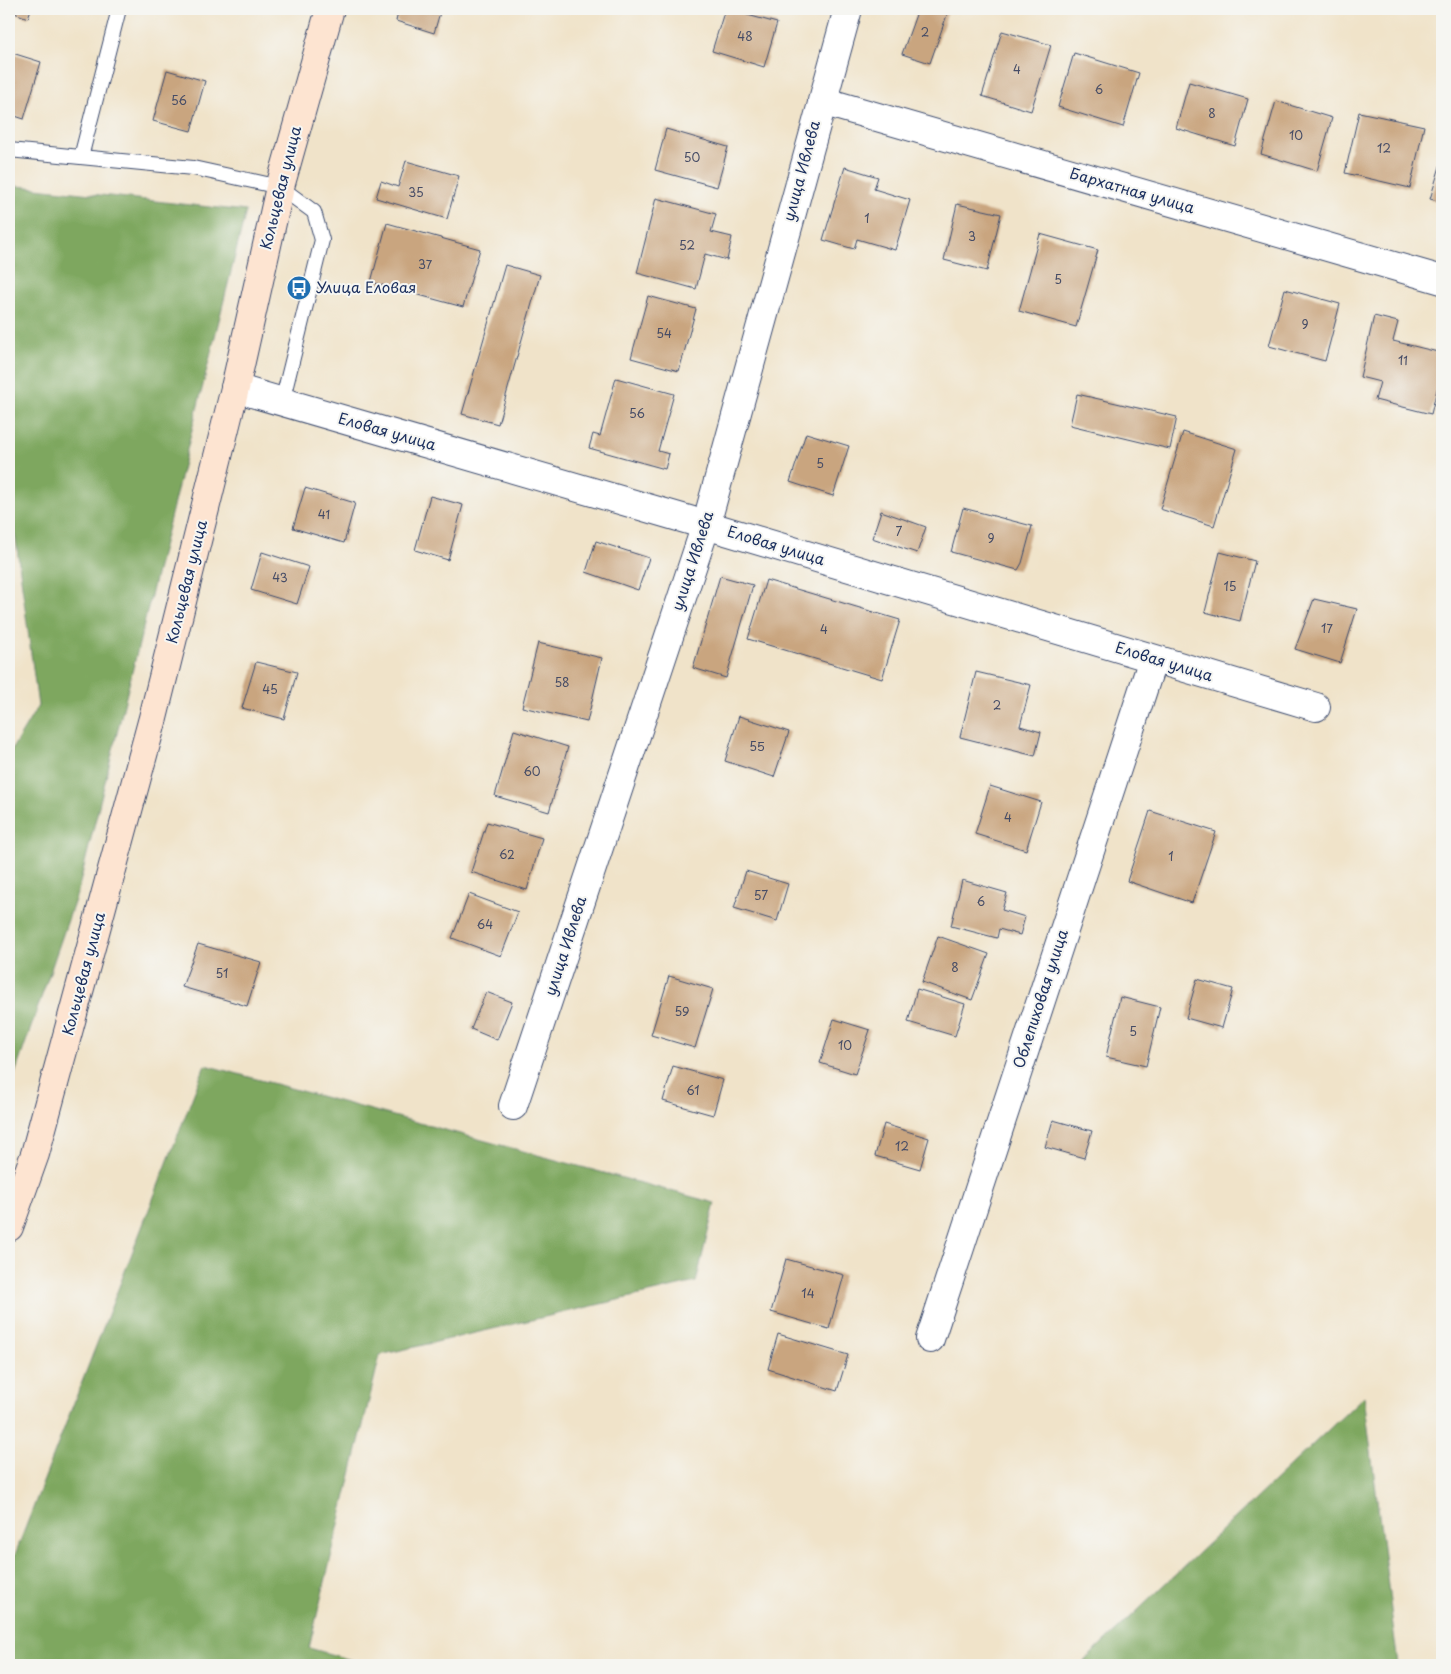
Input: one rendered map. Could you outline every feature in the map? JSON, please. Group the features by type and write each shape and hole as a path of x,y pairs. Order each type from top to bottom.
{"main road":[{"name":"Кольцевая улица","path":"9,1227 35,1154 153,718 235,388 280,187 330,9"}],"street":[{"name":"улица Ивлева","path":"513,1106 706,525 848,9"},
{"name":"Бархатная улица","path":"822,101 1442,280"},
{"name":"Еловая улица","path":"235,388 706,525 1316,707"},
{"name":"Облепиховая улица","path":"930,1339 1153,659"}],"lane":[{"path":"81,157 119,9"},
{"path":"9,150 193,168 280,187 314,212 322,240 282,402"}],"green space":[{"path":"9,185 246,211 78,891 9,1091 9,754 38,706 9,488"},
{"path":"205,1065 715,1203 696,1282 380,1355 309,1648 369,1665 9,1665 9,1570"},
{"path":"1364,1396 1398,1665 1080,1665"}],"building":[{"path":"9,9 31,9 28,18 9,11"},
{"path":"399,9 441,9 434,33 396,21"},
{"path":"725,9 777,23 764,67 712,51"},
{"path":"918,9 940,9 948,12 930,63 902,54"},
{"path":"1002,31 1051,45 1031,111 982,96"},
{"path":"9,52 41,62 24,119 9,114"},
{"path":"1074,53 1139,73 1123,127 1058,107"},
{"path":"167,70 205,81 191,131 153,121"},
{"path":"1189,82 1248,99 1235,146 1176,128"},
{"path":"1276,101 1332,118 1317,171 1261,154"},
{"path":"1359,112 1424,126 1410,188 1345,173"},
{"path":"666,129 728,147 717,187 655,170"},
{"path":"1442,160 1442,202 1430,199"},
{"path":"406,161 459,176 447,219 376,198 381,181 398,187"},
{"path":"845,167 878,177 874,189 910,200 895,250 857,239 854,249 823,240"},
{"path":"656,198 716,214 711,232 732,237 727,260 705,254 696,289 637,273"},
{"path":"957,204 1001,214 987,271 944,260"},
{"path":"387,223 480,249 463,307 371,282"},
{"path":"1040,234 1098,250 1076,327 1019,311"},
{"path":"505,265 540,275 498,424 462,414"},
{"path":"1285,289 1340,304 1325,361 1269,346"},
{"path":"648,296 696,309 679,371 631,358"},
{"path":"1374,316 1398,322 1393,341 1442,353 1442,369 1431,414 1375,400 1380,382 1360,377"},
{"path":"616,378 674,394 658,451 669,454 665,469 589,448 593,434 600,436"},
{"path":"1077,394 1177,417 1170,449 1070,425"},
{"path":"1183,432 1237,449 1214,526 1160,509"},
{"path":"806,433 849,446 833,496 790,482"},
{"path":"305,488 355,503 344,543 293,528"},
{"path":"430,496 463,505 448,560 415,550"},
{"path":"963,508 1032,526 1022,563 1018,570 951,552"},
{"path":"881,511 926,527 917,553 872,538"},
{"path":"596,541 649,558 638,590 586,572"},
{"path":"262,552 309,567 297,604 251,590"},
{"path":"1220,552 1255,561 1240,621 1205,612"},
{"path":"720,576 753,585 726,678 693,668"},
{"path":"766,580 900,620 882,679 748,639"},
{"path":"1314,599 1357,609 1340,663 1295,649"},
{"path":"538,643 602,658 587,722 522,707"},
{"path":"256,662 297,672 284,719 242,708"},
{"path":"976,672 1031,685 1020,726 1041,732 1035,756 960,737"},
{"path":"739,716 789,732 774,777 725,761"},
{"path":"514,730 568,747 549,812 495,796"},
{"path":"990,786 1041,802 1026,850 975,834"},
{"path":"1150,811 1216,832 1192,903 1127,881"},
{"path":"487,822 542,838 527,890 471,872"},
{"path":"746,871 788,884 777,921 734,908"},
{"path":"962,880 1007,893 1002,910 1025,917 1020,935 999,929 997,938 951,926"},
{"path":"469,894 518,912 501,956 452,938"},
{"path":"938,936 989,954 972,1000 922,982"},
{"path":"198,944 261,962 247,1006 182,987"},
{"path":"669,976 713,989 695,1048 651,1035"},
{"path":"1197,979 1233,989 1222,1028 1186,1018"},
{"path":"917,989 965,1004 955,1036 908,1022"},
{"path":"486,992 512,1002 497,1040 471,1029"},
{"path":"1120,997 1160,1007 1146,1066 1106,1057"},
{"path":"834,1019 870,1030 855,1074 820,1063"},
{"path":"673,1066 723,1080 713,1115 663,1101"},
{"path":"1053,1120 1092,1131 1084,1158 1045,1147"},
{"path":"884,1124 929,1138 920,1169 875,1156"},
{"path":"786,1259 844,1275 829,1329 771,1312"},
{"path":"778,1334 848,1355 837,1391 768,1369"}],"place":[{"name":"Улица Еловая","path":"299,288"}]}
